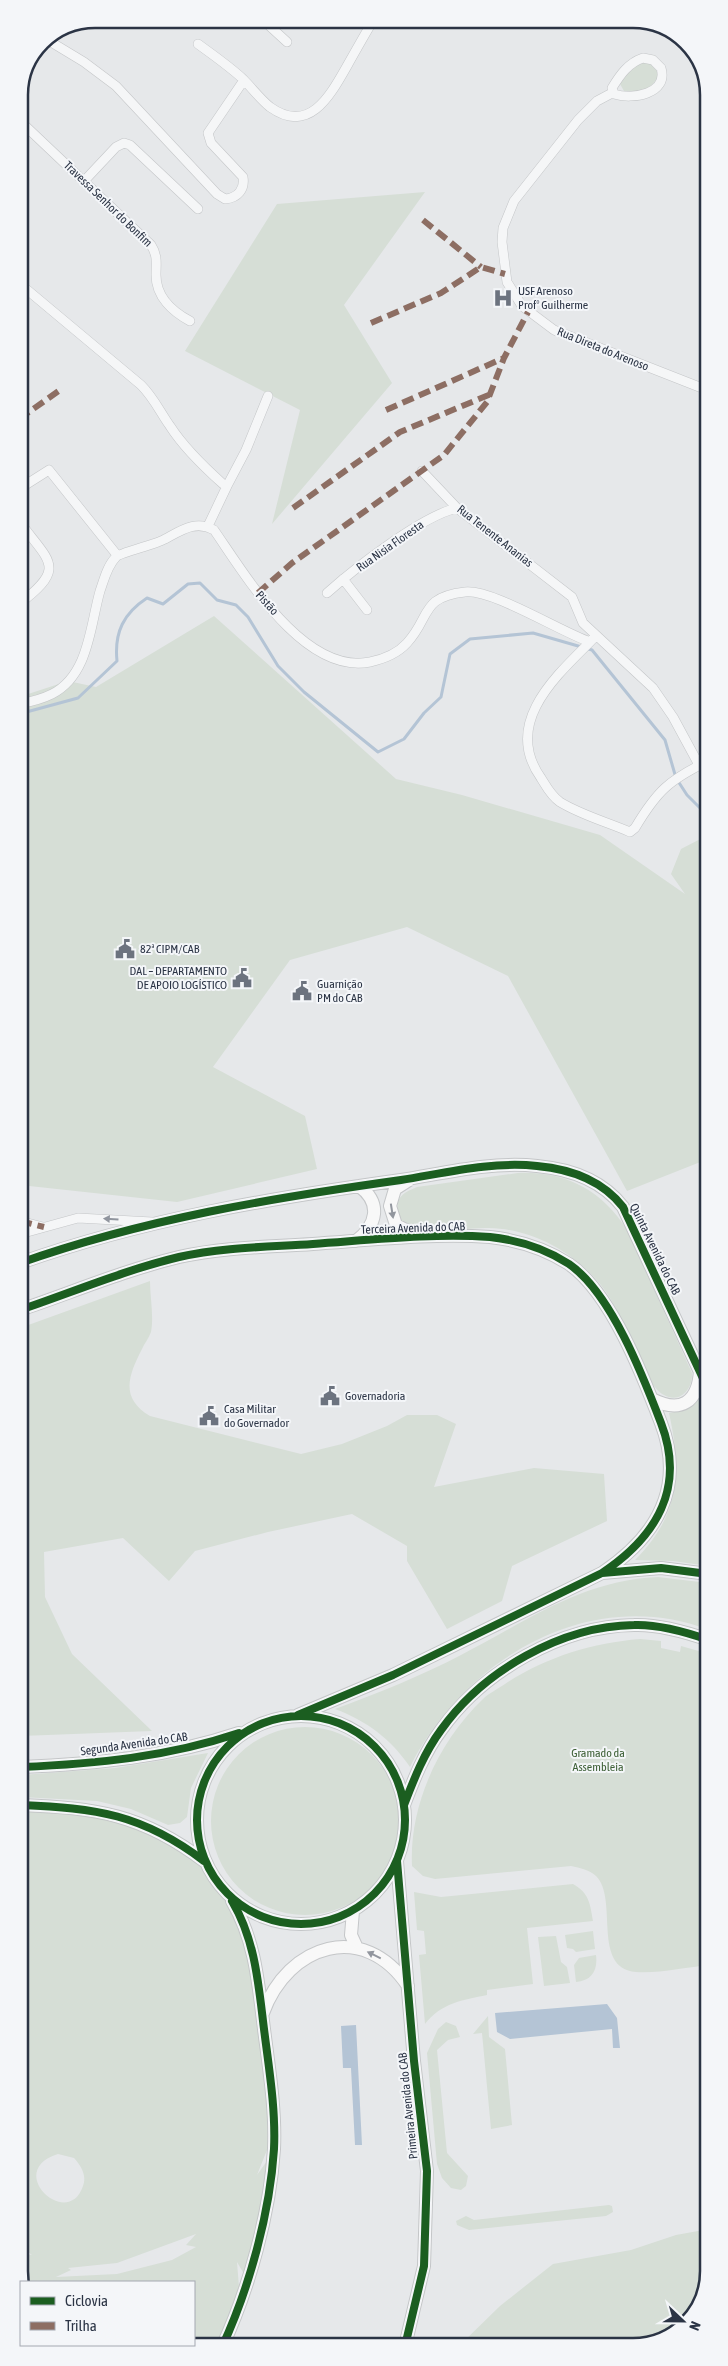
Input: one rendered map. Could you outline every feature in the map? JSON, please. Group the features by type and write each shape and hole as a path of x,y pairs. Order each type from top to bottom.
{"main road":[{"name":"Quinta Avenida do CAB","path":"414,1178 509,1165 537,1166 588,1178 615,1197 630,1220 700,1371"},
{"path":"28,1260 121,1230 267,1199 414,1178"},
{"path":"414,1178 395,1189 390,1206 396,1225 423,1238"},
{"path":"356,1242 368,1231 374,1215 371,1197 359,1186"},
{"name":"Terceira Avenida do CAB","path":"28,1307 160,1262 194,1254 471,1236 517,1242 556,1256 582,1275 606,1305 652,1399 669,1450 670,1471 665,1497 655,1521 643,1539 625,1557 602,1573"},
{"path":"652,1399 673,1406 685,1404 696,1394 700,1371"},
{"path":"225,2338 253,2259 265,2210 274,2151 272,2088 257,1973 247,1932 229,1897 214,1880 204,1861 197,1836 197,1820 202,1787 212,1764 223,1751 248,1730 272,1720 297,1716 392,1676 602,1573 661,1568 700,1573"},
{"path":"404,1805 419,1767 441,1730 466,1701 490,1680 542,1648 579,1633 636,1624 700,1638"},
{"path":"229,1897 257,1916 289,1925 322,1923 353,1911 379,1890 397,1862 405,1829 404,1805 396,1776 379,1750 356,1731 328,1719 297,1716"},
{"name":"Segunda Avenida do CAB","path":"28,1767 74,1764 169,1753 201,1746 248,1730"},
{"path":"28,1805 96,1810 130,1819 177,1841 204,1861"},
{"name":"Primeira Avenida do CAB","path":"397,1862 414,2061 427,2171 424,2266 407,2338"},
{"path":"353,1911 351,1935 356,1948"},
{"path":"262,2016 268,2000 277,1986 302,1959 320,1950 338,1947 356,1948 372,1954 387,1962 400,1974 409,1988"}],"street":[{"path":"272,28 287,42"},
{"path":"198,44 244,80 268,106 291,117 302,116 314,111 326,100 369,28"},
{"path":"52,43 84,62 116,86 217,194 226,199 238,194 243,186 244,177 211,143 208,133 244,80"},
{"name":"Rua Direta do Arenoso","path":"612,93 612,88 620,75 637,60 648,58 658,63 661,68 662,79 652,92 645,95 626,97 612,93 598,101 578,120 514,201 503,228 502,242 507,282 522,306 545,325 564,335 700,387"},
{"name":"Travessa Senhor do Bonfim","path":"28,128 85,180 151,245 157,258 156,277 160,294 173,310 190,321"},
{"path":"85,180 116,147 124,143 130,146 198,209"},
{"path":"28,290 87,338 144,388 179,438 201,464 227,486"},
{"path":"28,702 51,695 62,688 75,674 83,660 103,582 110,565 117,555 144,548 195,525 208,526 246,450 268,396"},
{"path":"28,483 49,470 117,555"},
{"name":"Rua Tenente Ananias","path":"422,471 457,508 572,598 583,623 593,639"},
{"name":"Rua Nisia Floresta","path":"327,593 343,579 426,520 457,508"},
{"name":"Pistão","path":"208,526 214,530 258,593 286,624 308,646 333,659 366,663 382,660 395,653 407,643 430,604 439,598 465,592 493,597 572,636 593,639"},
{"path":"28,533 47,559 50,569 47,580 28,596"},
{"path":"343,579 367,610"},
{"path":"700,757 653,688 593,639 562,672 535,706 529,719 527,733 530,760 558,801 630,832 668,783 700,765"},
{"path":"28,1232 78,1218 160,1222"},
{"path":"28,1223 44,1227"}],"green space":[{"path":"638,62 654,64 659,76 652,85 644,90 635,92 624,91 620,84 629,70"},
{"path":"425,192 344,305 392,383 272,524 300,410 185,351 277,204"},
{"path":"214,616 396,779 462,795 600,835 685,894 671,874 681,849 700,839 700,1162 627,1191 508,976 407,927 290,960 213,1067 305,1116 317,1169 177,1202 28,1186 28,694 68,681 96,687"},
{"path":"518,1173 551,1175 581,1186 606,1204 617,1216 627,1230 692,1373 688,1389 680,1396 670,1397 656,1389 650,1381 610,1298 587,1270 558,1248 525,1234 507,1230 479,1228 426,1231 406,1226 399,1220 397,1208 399,1200 404,1194 417,1187"},
{"path":"150,1281 151,1332 133,1368 130,1386 134,1402 150,1416 301,1454 342,1444 387,1426 407,1415 437,1415 456,1424 434,1487 534,1468 604,1474 607,1521 512,1566 502,1601 447,1629 407,1561 407,1546 352,1514 268,1532 195,1551 169,1581 123,1538 44,1552 45,1597 72,1654 152,1731 28,1736 28,1325"},
{"path":"700,1399 700,1565 673,1561 635,1560 650,1543 669,1509 674,1492 676,1455 669,1413 686,1410"},
{"path":"658,1577 700,1582 700,1628 664,1618 619,1617 576,1625 535,1641 497,1665 463,1694 433,1729 410,1767 395,1748 368,1725 335,1709 430,1670 556,1604 604,1586 630,1580"},
{"name":"Gramado da Assembleia","path":"640,1639 661,1641 661,1648 680,1652 681,1646 700,1651 700,1966 644,1972 622,1968 614,1959 610,1946 606,1900 602,1887 594,1874 581,1868 571,1866 435,1879 423,1876 412,1866 412,1843 416,1820 430,1775 440,1754 467,1716 491,1693 537,1666 587,1648"},
{"path":"314,1727 341,1734 372,1754 392,1785 398,1803 398,1839 392,1857 372,1888 341,1908 323,1914 296,1915 287,1914 261,1904 245,1894 232,1881 218,1857 212,1839 211,1812 212,1803 222,1777 232,1761 245,1748 269,1734 287,1728"},
{"path":"208,1753 191,1788 187,1817 180,1823 168,1825 131,1809 97,1801 28,1797 28,1774 115,1768"},
{"path":"28,1806 130,1819 204,1861 241,1916 271,2088 269,2145 257,2175 274,2151 247,2279 237,2262 240,2300 225,2338 195,2338 195,2281 28,2281 28,2254 32,2255 28,2252","holes":["58,2154 74,2158 84,2174 83,2186 75,2198 65,2202 54,2200 44,2193 38,2183 37,2172 43,2162","196,2234 186,2245 196,2247 172,2260 117,2274 56,2277 71,2270 68,2268 117,2263"]},
{"path":"573,1884 586,1895 593,1921 527,1928 533,1984 487,1990 487,1995 445,2007 425,2024 419,1955 426,1954 424,1931 417,1930 414,1892 441,1897"},
{"path":"593,1931 595,1949 576,1952 573,1949 567,1948 565,1935"},
{"path":"556,1936 561,1962 567,1967 570,1983 544,1986 538,1937"},
{"path":"596,1955 596,1965 593,1974 582,1981 576,1982 574,1965 579,1958"},
{"path":"488,2016 489,2037 505,2049 512,2125 491,2129 482,2033 473,2034"},
{"path":"446,2022 456,2026 460,2037 448,2040 437,2050 447,2153 468,2176 466,2186 461,2190 451,2188 442,2178 437,2164 427,2053 438,2029"},
{"path":"612,2206 613,2212 606,2216 469,2230 457,2225 456,2221 466,2216 474,2220"},
{"path":"700,2231 700,2280 697,2293 687,2312 671,2327 659,2333 642,2338 467,2338 500,2306 553,2264 631,2250 676,2235"}],"water":[{"path":"607,2004 617,2018 620,2048 613,2048 612,2029 510,2039 497,2032 495,2013"},
{"path":"356,2025 362,2145 355,2145 351,2068 343,2068 341,2026"}],"waterway":[{"path":"28,712 78,698 117,661 117,641 122,624 132,610 147,598 163,604 188,584 200,583 217,600 236,605 248,617 278,666 304,692 378,752 404,739 424,713 441,697 450,654 470,639 533,633 592,650 665,740 676,778 687,795 700,808"}],"marked path":[{"path":"423,220 481,267"},
{"path":"371,323 441,293 481,267 505,274"},
{"path":"258,593 292,563 444,455 487,402 504,358 528,312"},
{"path":"386,410 504,358"},
{"path":"28,413 60,390"},
{"path":"293,508 400,432 491,394"},
{"path":"28,1223 44,1227"}],"cycle path":[{"path":"28,1260 114,1234 161,1222 304,1194 486,1166 537,1166 573,1173 595,1183 615,1198 623,1207 700,1372"},
{"path":"28,1307 159,1262 229,1249 402,1238 468,1236 511,1240 551,1254 569,1264 584,1277 599,1294 612,1315 645,1382 668,1447 670,1469 668,1490 661,1509 651,1527 638,1544 602,1573"},
{"path":"298,1715 393,1675 602,1573 661,1568 700,1573"},
{"path":"404,1805 429,1748 458,1709 501,1671 526,1656 552,1643 606,1627 634,1625 663,1627 700,1637"},
{"path":"291,1716 311,1716 331,1720 350,1728 375,1746 388,1762 397,1780 405,1810 405,1820 401,1850 397,1860 388,1878 375,1894 359,1907 331,1920 311,1924 291,1924 271,1920 252,1912 235,1901 220,1886 209,1869 201,1850 197,1830 197,1810 201,1790 209,1771 220,1754 235,1739 252,1728 271,1720 291,1716"},
{"path":"28,1767 76,1764 158,1754 239,1733"},
{"path":"28,1805 73,1808 117,1816 139,1823 160,1833 204,1861"},
{"path":"397,1861 414,2061 427,2171 424,2266 407,2338"},
{"path":"226,2338 241,2301 257,2250 268,2199 274,2149 273,2101 257,1974 245,1929 232,1901"}],"place":[{"name":"USF Arenoso Profº Guilherme","path":"503,298"},
{"name":"82ª CIPM/CAB","path":"125,949"},
{"name":"DAL – DEPARTAMENTO DE APOIO LOGÍSTICO","path":"242,978"},
{"name":"Guarnição PM do CAB","path":"302,991"},
{"name":"Governadoria","path":"330,1396"},
{"name":"Casa Militar do Governador","path":"209,1416"}]}
